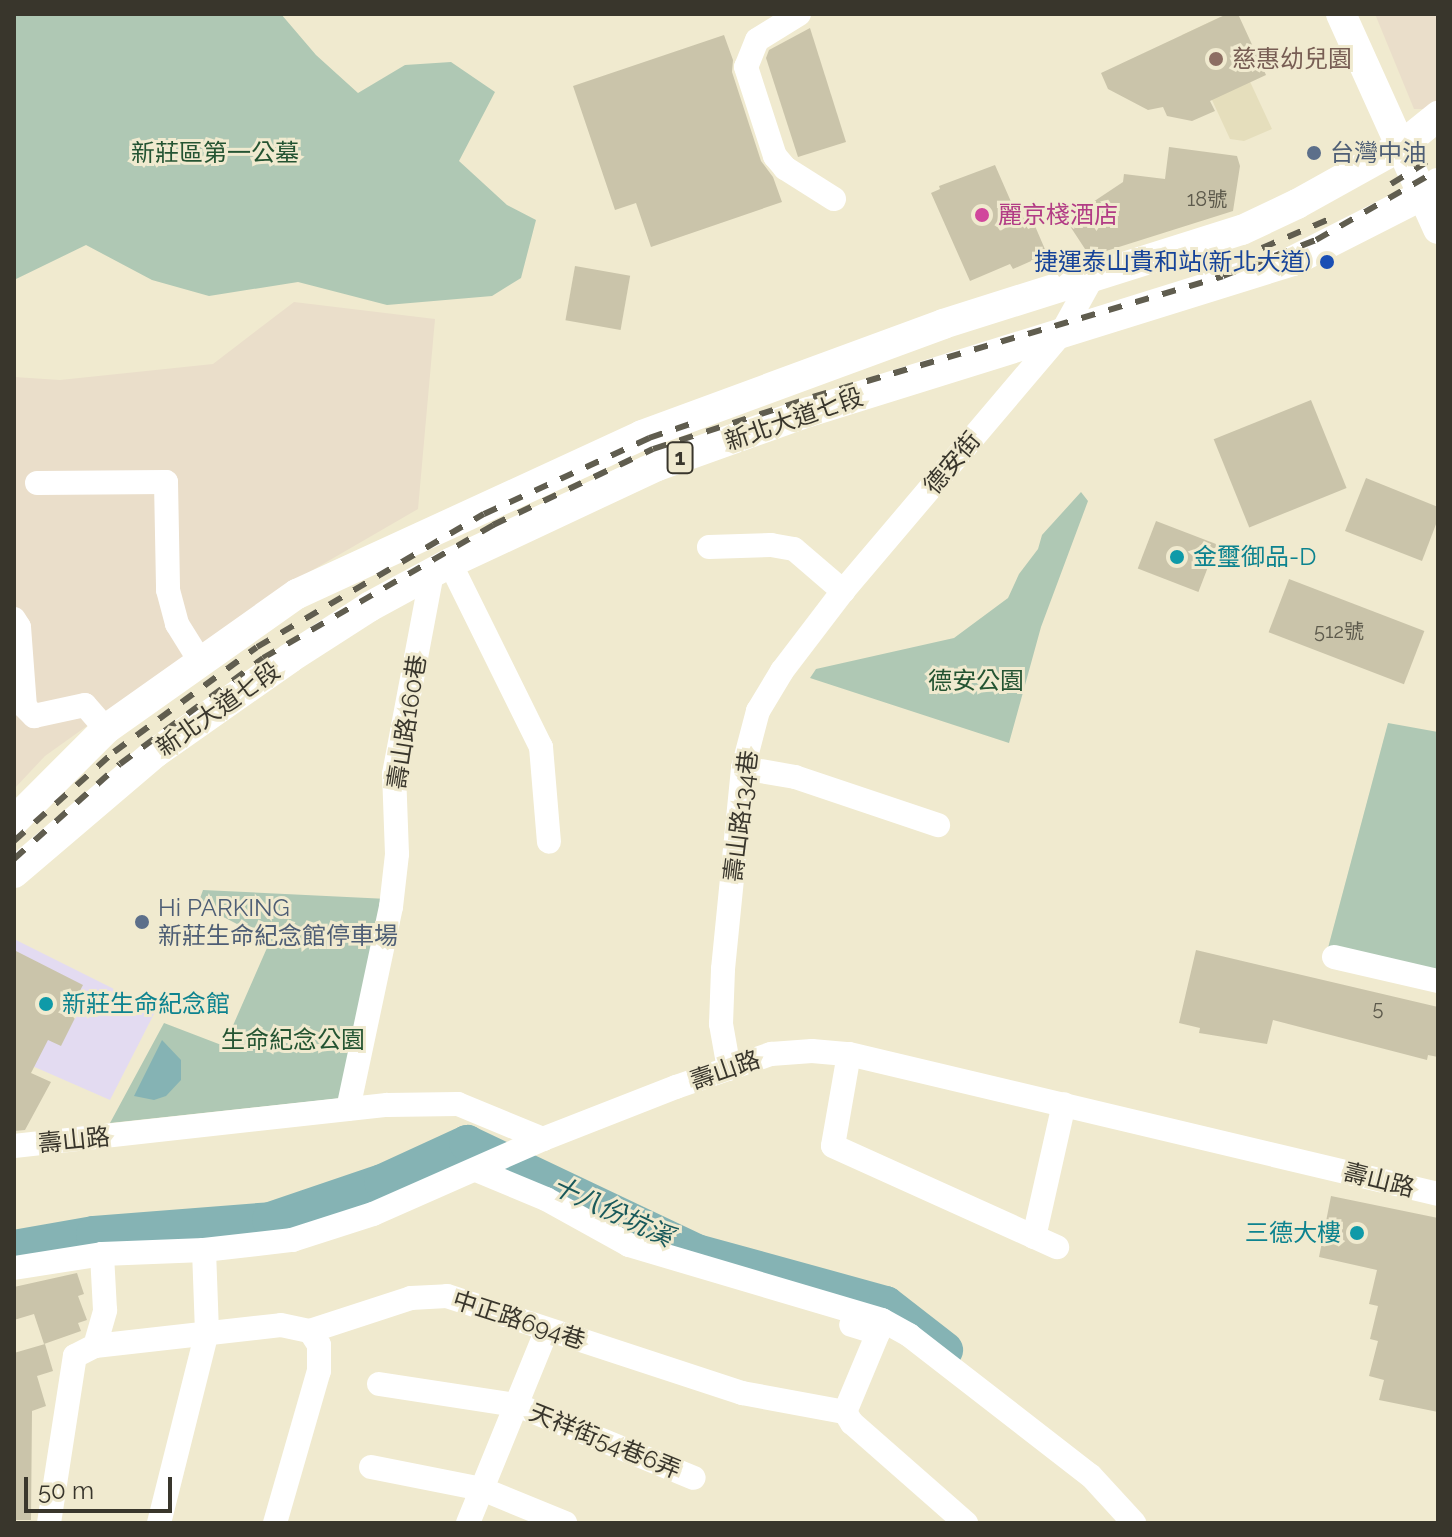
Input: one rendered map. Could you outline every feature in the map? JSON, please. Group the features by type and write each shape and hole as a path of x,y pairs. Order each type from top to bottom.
{"main road":[{"path":"1341,14 1401,146 1431,189 1438,229"},
{"name":"1","path":"1401,146 1438,116"},
{"name":"新北大道七段","path":"14,821 106,729 297,594 642,435 943,324 1242,230 1401,146"},
{"name":"新北大道七段","path":"14,873 155,753 290,658 441,567 657,466 809,412 1293,261 1431,189"}],"street":[{"path":"799,14 757,40 746,67 775,156 785,168 834,199"},
{"name":"德安街","path":"843,591 1061,334 1093,276"},
{"path":"37,483 166,482 168,590 177,624 200,661"},
{"path":"709,547 771,545 794,549 843,591"},
{"path":"441,567 541,747 549,842"},
{"name":"壽山路160巷","path":"348,1109 391,907 397,854 394,774 441,567"},
{"name":"壽山路134巷","path":"729,1069 721,1024 723,969 743,768 758,711 782,671 843,591"},
{"path":"14,619 19,627 25,707 34,716 85,705 106,729"},
{"path":"743,768 795,777 938,825"},
{"path":"1334,957 1438,981"},
{"name":"壽山路","path":"14,1146 348,1109 458,1104 538,1141 771,1054 812,1051 849,1054 1438,1194"},
{"path":"849,1054 833,1146 1057,1247"},
{"path":"1034,1237 1064,1104"},
{"path":"14,1268 102,1254 204,1250 292,1240 373,1214 538,1141"},
{"path":"477,1169 546,1199 629,1245 852,1310 896,1327 1091,1476 1134,1523"},
{"path":"159,1523 207,1332 204,1250"},
{"path":"49,1523 75,1356 95,1346 105,1310 102,1254"},
{"path":"613,1256 878,1333 845,1412 852,1423 966,1523"},
{"name":"中正路694巷","path":"95,1346 281,1325 310,1331 427,1295 447,1296 742,1393 845,1412"},
{"path":"468,1523 547,1329"},
{"path":"275,1523 319,1371 319,1345 310,1331"},
{"name":"天祥街54巷6弄","path":"379,1384 517,1405 694,1478"},
{"path":"371,1467 482,1489 565,1523"}],"shaded area":[{"path":"1375,14 1438,14 1437,109 1414,109"},
{"name":"慈惠幼兒園","path":"1220,17 1272,129 1244,141 1230,139 1182,35"},
{"path":"294,302 435,319 418,509 273,593 45,756 14,789 14,377 60,380 213,364"},
{"name":"新莊生命紀念館","path":"14,939 156,1010 110,1100 14,1058"}],"green space":[{"name":"新莊區第一公墓","path":"14,14 281,14 316,55 358,93 405,65 451,62 495,92 459,161 507,205 536,220 521,278 492,296 387,305 298,282 209,296 152,280 86,245 14,280"},
{"name":"德安公園","path":"1081,492 1088,501 1041,627 1009,743 810,678 816,669 954,638 1008,598 1019,574 1038,549 1042,535"},
{"path":"1388,723 1438,732 1438,973 1328,948"},
{"name":"生命紀念公園","path":"203,890 388,899 342,1098 110,1123 164,1023 224,1046 270,941 198,904"}],"water":[{"path":"162,1040 181,1060 181,1080 166,1096 154,1100 134,1096"}],"building":[{"path":"1227,14 1238,14 1266,75 1210,101 1215,111 1192,121 1167,116 1163,107 1148,110 1108,89 1101,73"},
{"path":"810,28 846,142 798,157 766,58 769,50"},
{"path":"724,35 733,60 732,72 761,161 773,177 782,202 651,247 636,203 615,210 573,86"},
{"path":"1169,147 1237,156 1240,166 1233,211 1103,252 1085,249 1066,220 1123,182 1124,174 1165,179"},
{"name":"麗京棧酒店","path":"995,165 1012,204 1017,202 1028,229 1035,226 1047,254 1013,269 1010,264 970,281 931,193 940,189 939,186"},
{"path":"575,266 630,276 621,330 565,320"},
{"path":"1311,400 1347,488 1249,527 1214,439"},
{"path":"1366,478 1438,507 1438,519 1422,561 1345,531"},
{"name":"金璽御品-D","path":"1156,521 1217,544 1198,592 1138,569"},
{"path":"1289,579 1424,631 1404,684 1269,632"},
{"name":"新莊生命紀念館","path":"14,950 83,985 74,1002 81,1006 61,1046 48,1040 31,1073 51,1082 25,1130 14,1131"},
{"path":"1196,950 1438,1007 1438,1057 1428,1055 1427,1060 1273,1020 1267,1044 1199,1033 1200,1028 1179,1023"},
{"path":"1331,1196 1438,1218 1438,1412 1379,1400 1384,1380 1369,1376 1378,1341 1370,1339 1378,1306 1369,1304 1377,1270 1319,1257"},
{"path":"77,1273 84,1294 78,1296 87,1320 78,1323 81,1331 44,1344 34,1314 14,1320 14,1287"},
{"path":"45,1344 53,1371 37,1376 46,1406 32,1411 31,1520 14,1520 14,1353"}],"waterway":[{"name":"十八份坑溪","path":"14,1248 94,1234 270,1220 382,1182 467,1143 697,1252 886,1304 945,1350"}],"railway":[{"path":"1391,184 1438,155"},
{"path":"14,859 120,764 263,658 493,525 653,449 813,397 1223,276 1316,240 1438,170"},
{"path":"1262,248 1332,218"},
{"path":"14,841 114,752 257,647 484,514 649,438 696,422"}],"place":[{"name":"慈惠幼兒園","path":"1216,59"},
{"name":"台灣中油","path":"1314,153"},
{"name":"麗京棧酒店","path":"982,215"},
{"name":"捷運泰山貴和站(新北大道)","path":"1327,262"},
{"name":"金璽御品-D","path":"1177,557"},
{"name":"Hi PARKING 新莊生命紀念館停車場","path":"142,922"},
{"name":"新莊生命紀念館","path":"46,1004"},
{"name":"三德大樓","path":"1357,1233"}]}
